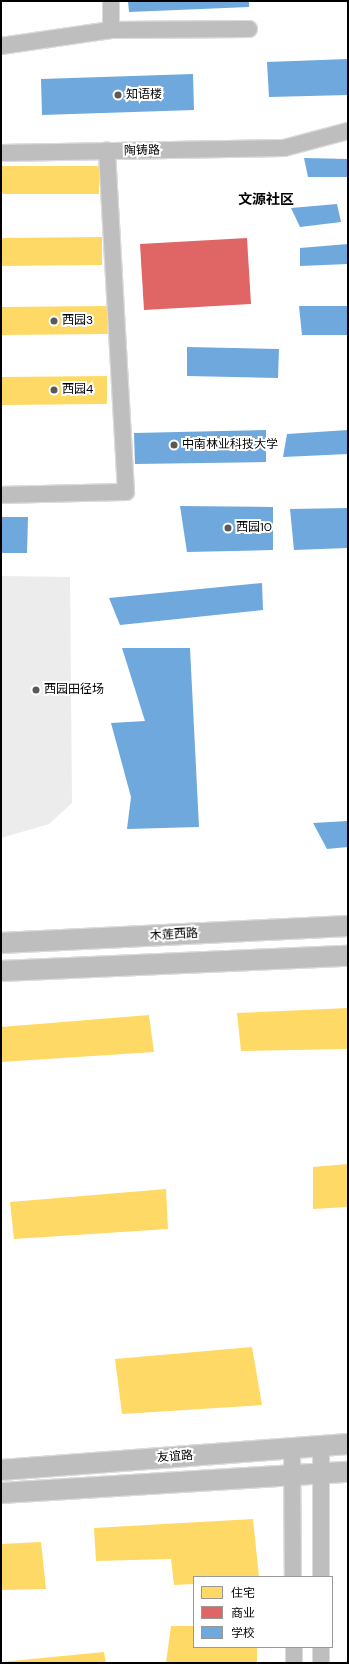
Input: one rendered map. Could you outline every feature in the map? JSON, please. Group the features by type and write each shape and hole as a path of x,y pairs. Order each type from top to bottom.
{"main road":[{"name":"木莲西路","path":"1,943 348,926"},
{"path":"1,971 348,956"},
{"name":"友谊路","path":"1,1470 348,1444"},
{"path":"1,1493 292,1477 348,1472"}],"street":[{"path":"110,1 111,30"},
{"path":"1,46 111,30 249,28"},
{"name":"陶铸路","path":"1,153 284,148 348,131"},
{"path":"1,495 126,492 107,151"},
{"path":"321,1445 321,1576"},
{"path":"292,1448 293,1576"},
{"path":"294,1648 294,1663"},
{"path":"321,1648 321,1663"}],"shaded area":[{"name":"西园田径场","path":"1,576 70,577 72,803 49,824 1,838"}],"building: 住宅":[{"path":"1,166 99,166 99,194 1,194"},
{"path":"102,237 102,265 1,266 1,238"},
{"name":"西园3","path":"107,306 108,334 1,335 1,307"},
{"name":"西园4","path":"107,376 107,404 1,405 1,377"},
{"path":"348,1008 348,1049 241,1051 237,1013"},
{"path":"149,1015 154,1052 1,1062 1,1027"},
{"path":"348,1164 348,1207 313,1209 313,1167"},
{"path":"166,1189 168,1229 14,1239 10,1202"},
{"path":"252,1347 262,1405 122,1414 115,1359"},
{"path":"253,1519 259,1576 193,1576 193,1584 174,1585 171,1559 96,1561 94,1528"},
{"path":"41,1542 46,1589 1,1590 1,1544"},
{"path":"171,1626 193,1626 193,1648 257,1648 257,1663 166,1663"},
{"path":"104,1652 106,1663 1,1662"}],"building: 商业":[{"path":"247,238 251,304 144,310 140,244"}],"building: 学校":[{"path":"128,1 249,1 249,7 129,12"},
{"path":"348,59 348,95 269,97 267,62"},
{"name":"知语楼","path":"193,74 194,110 42,115 41,79"},
{"path":"304,158 348,159 348,177 308,177"},
{"path":"337,204 341,222 300,227 291,208"},
{"path":"348,244 348,264 300,266 300,248"},
{"path":"299,306 348,306 348,335 302,335"},
{"path":"187,347 279,349 278,378 187,376"},
{"path":"266,430 266,462 135,464 134,433"},
{"path":"348,430 348,454 283,457 287,434"},
{"name":"西园10","path":"180,506 273,507 273,550 187,552"},
{"path":"348,508 348,548 294,550 290,509"},
{"path":"1,517 28,517 27,553 1,553"},
{"path":"262,583 263,610 120,625 109,598"},
{"path":"122,648 190,648 199,827 127,829 131,797 111,723 145,721"},
{"path":"348,821 348,847 327,849 313,823"}],"place":[{"name":"知语楼","path":"118,95"},
{"name":"西园3","path":"54,321"},
{"name":"西园4","path":"54,390"},
{"name":"中南林业科技大学","path":"174,445"},
{"name":"西园10","path":"228,528"},
{"name":"西园田径场","path":"36,690"}],"district":[{"name":"文源社区","path":"266,199"}]}
